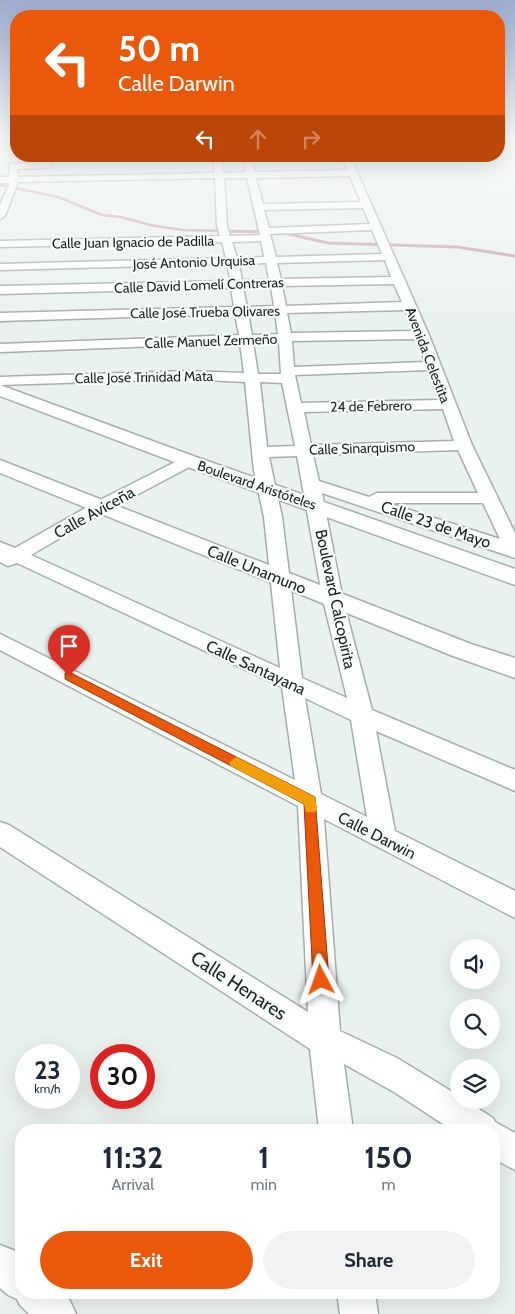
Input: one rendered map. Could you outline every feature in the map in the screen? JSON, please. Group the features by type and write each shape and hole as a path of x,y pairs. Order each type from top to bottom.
{"street":[{"path":"0,216 4,199"},
{"path":"226,199 222,226 237,284 252,377 260,452 273,517 292,684 310,801 325,1040 335,1124"},
{"name":"Boulevard Calcopirita","path":"257,199 257,207 276,283 294,408 317,506 334,600 362,716 383,837"},
{"name":"Avenida Celestita","path":"363,199 377,227 422,335 464,445 515,551"},
{"path":"257,207 367,205"},
{"name":"Calle Juan Ignacio de Padilla","path":"0,244 225,240 265,234 377,227"},
{"name":"José Antonio Urquisa","path":"0,267 271,260 385,248"},
{"name":"Calle David Lomelí Contreras","path":"0,290 398,280"},
{"name":"Calle José Trueba Olivares","path":"0,317 410,306"},
{"name":"Calle Manuel Zermeño","path":"0,348 422,335"},
{"name":"Calle José Trinidad Mata","path":"0,382 149,375 252,377 434,366"},
{"name":"Boulevard Aristóteles","path":"0,390 189,461 515,577"},
{"name":"24 de Febrero","path":"294,408 447,404"},
{"name":"Calle Sinarquismo","path":"260,452 464,445"},
{"name":"Calle Aviceña","path":"5,556 189,461"},
{"name":"Calle Unamuno","path":"0,466 334,600 512,668"},
{"name":"Calle 23 de Mayo","path":"312,484 515,551"},
{"name":"Calle 23 de Mayo","path":"358,498 489,498"},
{"name":"Calle Santayana","path":"5,556 362,716 515,781"},
{"name":"Calle Darwin","path":"0,641 515,905"},
{"name":"Calle Henares","path":"0,833 325,1040 360,1054 404,1078 472,1124"},
{"path":"500,1143 515,1153"},
{"path":"0,1263 15,1277"},
{"path":"41,1299 57,1314"},
{"path":"357,1299 359,1314"}],"waterway":[{"path":"64,199 102,215 121,217 150,225 182,230 266,232 219,231"},
{"path":"280,232 328,243 457,247 515,256"}],"slow traffic":[{"path":"236,763 310,801 311,808"}],"route":[{"path":"69,676 310,801 321,980"}]}
